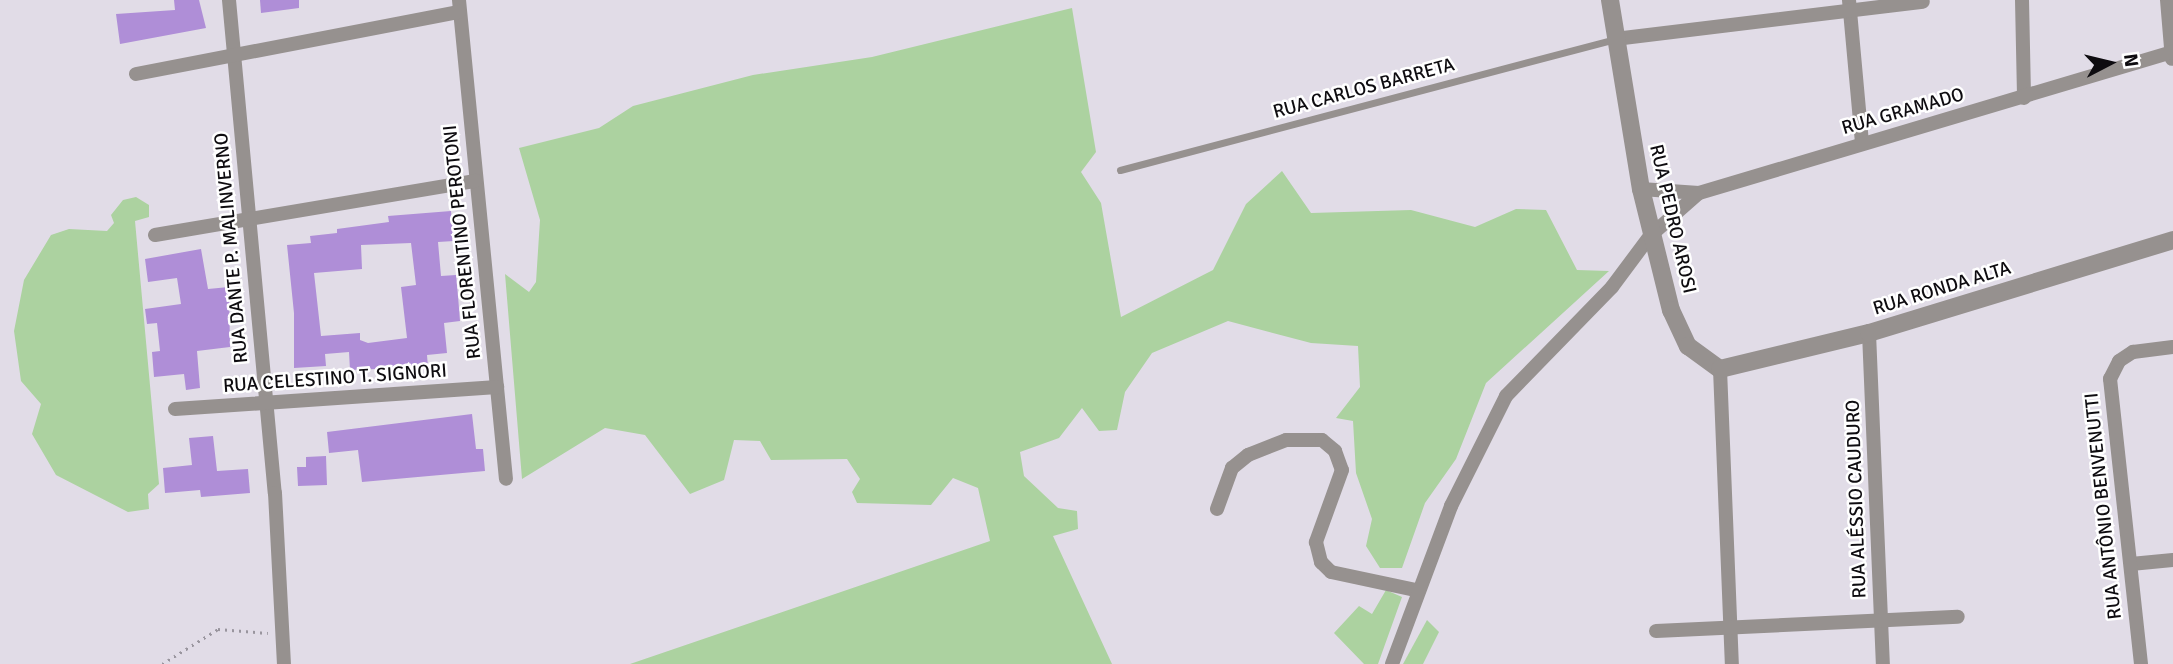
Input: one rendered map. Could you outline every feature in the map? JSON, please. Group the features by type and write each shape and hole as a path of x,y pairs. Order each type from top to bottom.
{"street":[{"name":"RUA DANTE P. MALINVERNO","path":"229,0 275,493 284,664"},
{"name":"RUA PEDRO AROSI","path":"1610,0 1650,236 1678,331 1688,346 1720,369"},
{"path":"2022,0 2024,98"},
{"path":"2167,0 2172,55"},
{"path":"1615,38 1850,5 1923,2"},
{"path":"1850,5 1862,144"},
{"path":"136,74 459,6"},
{"name":"RUA FLORENTINO PEROTONI","path":"459,6 506,479"},
{"name":"RUA GRAMADO","path":"1641,189 1699,193 2172,55"},
{"path":"155,235 475,181"},
{"path":"1392,664 1416,590 1451,506 1506,396 1524,372 1612,287 1650,236 1699,193"},
{"name":"RUA RONDA ALTA","path":"1720,369 1869,333 2173,240"},
{"name":"RUA ALÉSSIO CAUDURO","path":"1869,333 1883,664"},
{"name":"RUA ANTÔNIO BENVENUTTI","path":"2141,664 2110,379 2119,360 2133,352 2173,347"},
{"path":"1720,369 1726,428 1732,664"},
{"name":"RUA CELESTINO T. SIGNORI","path":"175,409 497,387"},
{"path":"1217,509 1232,468 1248,456 1286,440 1322,440 1335,451 1342,470 1316,542 1321,562 1331,572 1416,590"},
{"path":"2131,564 2173,560"},
{"path":"1656,631 1881,624 1958,617"}],"lane":[{"name":"RUA CARLOS BARRETA","path":"1120,170 1615,38"}],"path":[{"path":"162,664 218,629 282,634"}],"green space":[{"path":"1072,8 1096,152 1081,172 1101,203 1121,317 1213,270 1246,204 1282,171 1311,213 1411,210 1475,227 1516,209 1546,210 1577,270 1609,271 1486,383 1456,459 1425,503 1402,568 1380,568 1366,546 1372,519 1356,473 1353,421 1336,418 1360,387 1358,346 1311,343 1228,321 1152,353 1125,392 1117,430 1099,431 1082,408 1059,438 1020,452 1024,476 1058,508 1077,511 1078,529 1053,536 1112,664 630,664 990,541 978,488 953,478 931,505 857,503 852,492 860,479 847,459 771,460 760,441 734,440 724,480 690,494 645,435 605,428 522,479 505,274 529,292 536,282 540,220 519,148 599,128 633,106 753,75 872,57"},
{"path":"136,197 149,205 149,217 135,221 159,484 148,494 149,509 128,512 56,475 32,434 41,404 21,381 14,331 24,280 51,235 69,229 107,231 114,223 111,215 123,200"},
{"path":"1386,590 1402,597 1378,664 1364,664 1334,633 1359,606 1372,614"},
{"path":"1427,620 1439,632 1423,664 1403,664"}],"building":[{"path":"174,0 199,0 206,28 120,44 116,14 175,10"},
{"path":"260,0 299,0 299,8 261,13"},
{"path":"451,211 454,241 438,242 441,276 456,275 458,296 460,321 444,323 447,353 427,355 428,367 350,370 349,352 325,354 326,366 294,368 294,313 287,245 311,243 310,236 337,233 337,229 389,222 388,216","holes":["411,243 416,285 401,287 407,338 368,343 360,340 360,333 321,336 314,273 362,269 361,245"]},
{"path":"201,249 208,289 229,287 230,347 197,351 200,388 186,390 184,374 154,377 152,352 160,351 157,323 147,324 145,309 181,304 177,278 148,282 145,259"},
{"path":"472,414 476,449 483,449 485,471 362,482 358,450 329,453 327,432"},
{"path":"213,436 217,471 248,469 250,493 201,497 200,490 165,493 163,468 192,465 189,438"},
{"path":"326,456 327,485 298,486 297,467 306,467 306,457"}]}
